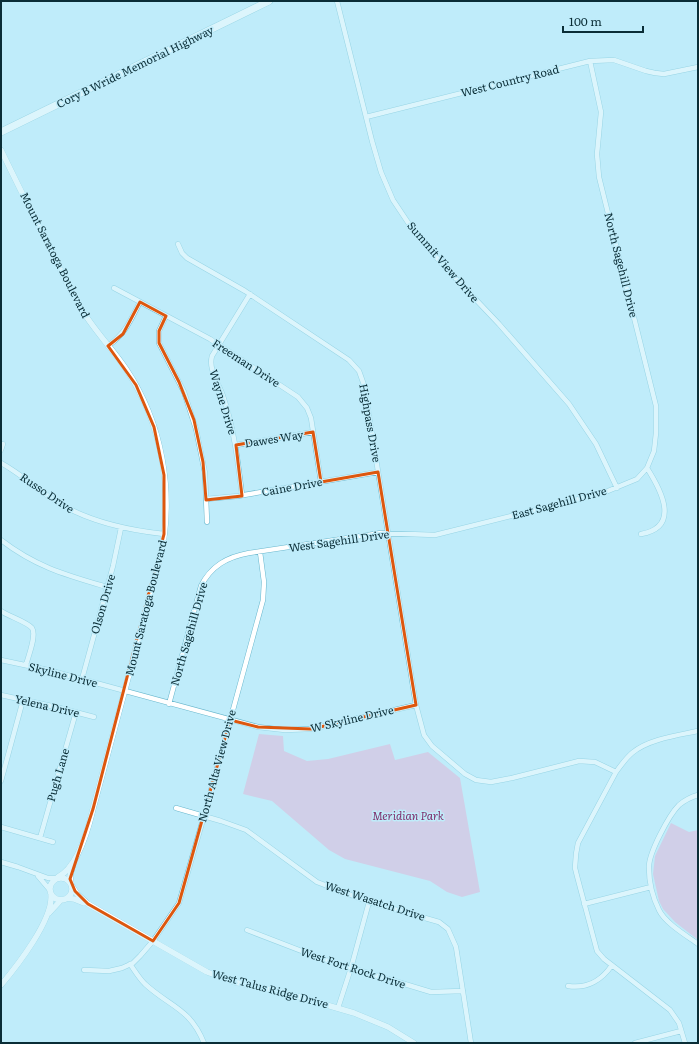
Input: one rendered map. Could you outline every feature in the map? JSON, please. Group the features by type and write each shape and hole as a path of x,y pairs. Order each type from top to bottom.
{"highway":[{"name":"Cory B Wride Memorial Highway","path":"1,132 270,1"}],"street":[{"name":"Summit View Drive","path":"337,1 381,172 393,200 414,230 443,265 499,324 569,404 596,444 617,488"},
{"name":"West Country Road","path":"366,117 590,61 614,60 646,71 664,74 698,67"},
{"name":"North Sagehill Drive","path":"590,61 600,112 597,154 599,177 656,406 654,451 647,468"},
{"name":"Mount Saratoga Boulevard","path":"1,150 74,298 89,322 136,384 154,427 164,474 166,500 161,555 90,821 74,860 70,876 71,884"},
{"name":"Highpass Drive","path":"178,244 182,253 187,258 250,294 349,360 357,367 363,380 416,705 424,735 432,746 465,774 476,780 491,782 579,761 600,764 616,772"},
{"name":"Freeman Drive","path":"114,288 219,345 298,397 309,413 321,482"},
{"name":"Wayne Drive","path":"242,495 236,445 226,405 211,365 212,356 250,294"},
{"path":"108,346 118,339 124,331 140,302"},
{"path":"166,316 159,331 159,343 179,382 194,420 203,462 207,522"},
{"name":"Dawes Way","path":"236,445 313,432"},
{"path":"1,450 3,444"},
{"name":"Russo Drive","path":"1,463 18,473 48,496 89,518 122,528 164,534"},
{"name":"East Sagehill Drive","path":"464,528 602,493 637,479 647,468"},
{"path":"641,534 651,532 661,523 665,509 661,493 647,468"},
{"name":"Caine Drive","path":"206,499 242,495 378,472"},
{"name":"Olson Drive","path":"82,679 122,528"},
{"name":"West Sagehill Drive","path":"260,552 388,532 435,535 464,528"},
{"path":"1,540 22,555 43,566 63,574 107,586"},
{"name":"North Sagehill Drive","path":"169,704 190,624 205,579 214,567 226,559 236,555 260,552"},
{"name":"North Alta View Drive","path":"130,964 140,956 153,941 179,903 263,600 264,582 260,552"},
{"path":"1,611 28,625 33,630 34,637 26,665"},
{"name":"Skyline Drive","path":"1,660 82,679 125,691"},
{"name":"W Skyline Drive","path":"125,691 258,727 285,730 310,729 416,705"},
{"name":"Yelena Drive","path":"1,695 94,717"},
{"path":"1,781 23,700"},
{"name":"Pugh Lane","path":"40,838 76,712"},
{"path":"685,1043 679,1023 670,1010 604,959 598,951 575,868 576,854 582,834 622,763 632,752 640,747 698,730"},
{"path":"698,795 686,800 676,809 656,843 649,861 651,887 659,912 672,925 698,944"},
{"name":"West Wasatch Drive","path":"176,808 246,830 317,882 369,902 439,922 448,929 456,947 463,991"},
{"path":"1,827 53,842"},
{"name":"Mount Saratoga Boulevard","path":"57,878 66,872 74,860"},
{"path":"1,862 48,878 67,879 71,884 71,894 56,904 46,917 24,954 1,985"},
{"path":"34,872 43,880 54,898 64,899"},
{"path":"46,917 50,904 52,882 57,878"},
{"name":"West Talus Ridge Drive","path":"71,884 77,894 88,904"},
{"path":"584,904 651,887"},
{"name":"West Talus Ridge Drive","path":"64,899 74,899 88,904 197,968 216,976 234,982 296,995 338,1008 377,1022 399,1033 414,1043"},
{"path":"338,1008 351,968 369,902"},
{"name":"West Fort Rock Drive","path":"247,930 325,960 431,992 463,991"},
{"path":"84,970 119,970 130,964 144,983 181,1010 189,1018 198,1030 204,1043"},
{"path":"568,986 578,987 599,980 612,965"},
{"path":"463,991 471,1043"},
{"path":"636,1043 681,1031"}],"highlighted area":[{"path":"140,302 166,316 159,331 159,343 179,382 194,420 203,462 206,500 242,496 236,445 313,432 321,482 378,472 416,705 311,729 258,727 230,720 179,903 153,941 88,904 75,891 70,879 93,809 164,534 164,475 154,427 136,385 108,346 123,334"}],"green space":[{"name":"Meridian Park","path":"259,734 283,736 284,751 307,761 328,759 390,744 395,760 428,752 460,778 480,892 462,897 447,892 430,881 345,859 329,850 272,801 243,794"},
{"path":"671,823 689,832 698,830 698,940 675,922 663,909 659,901 653,874 655,856"}]}
